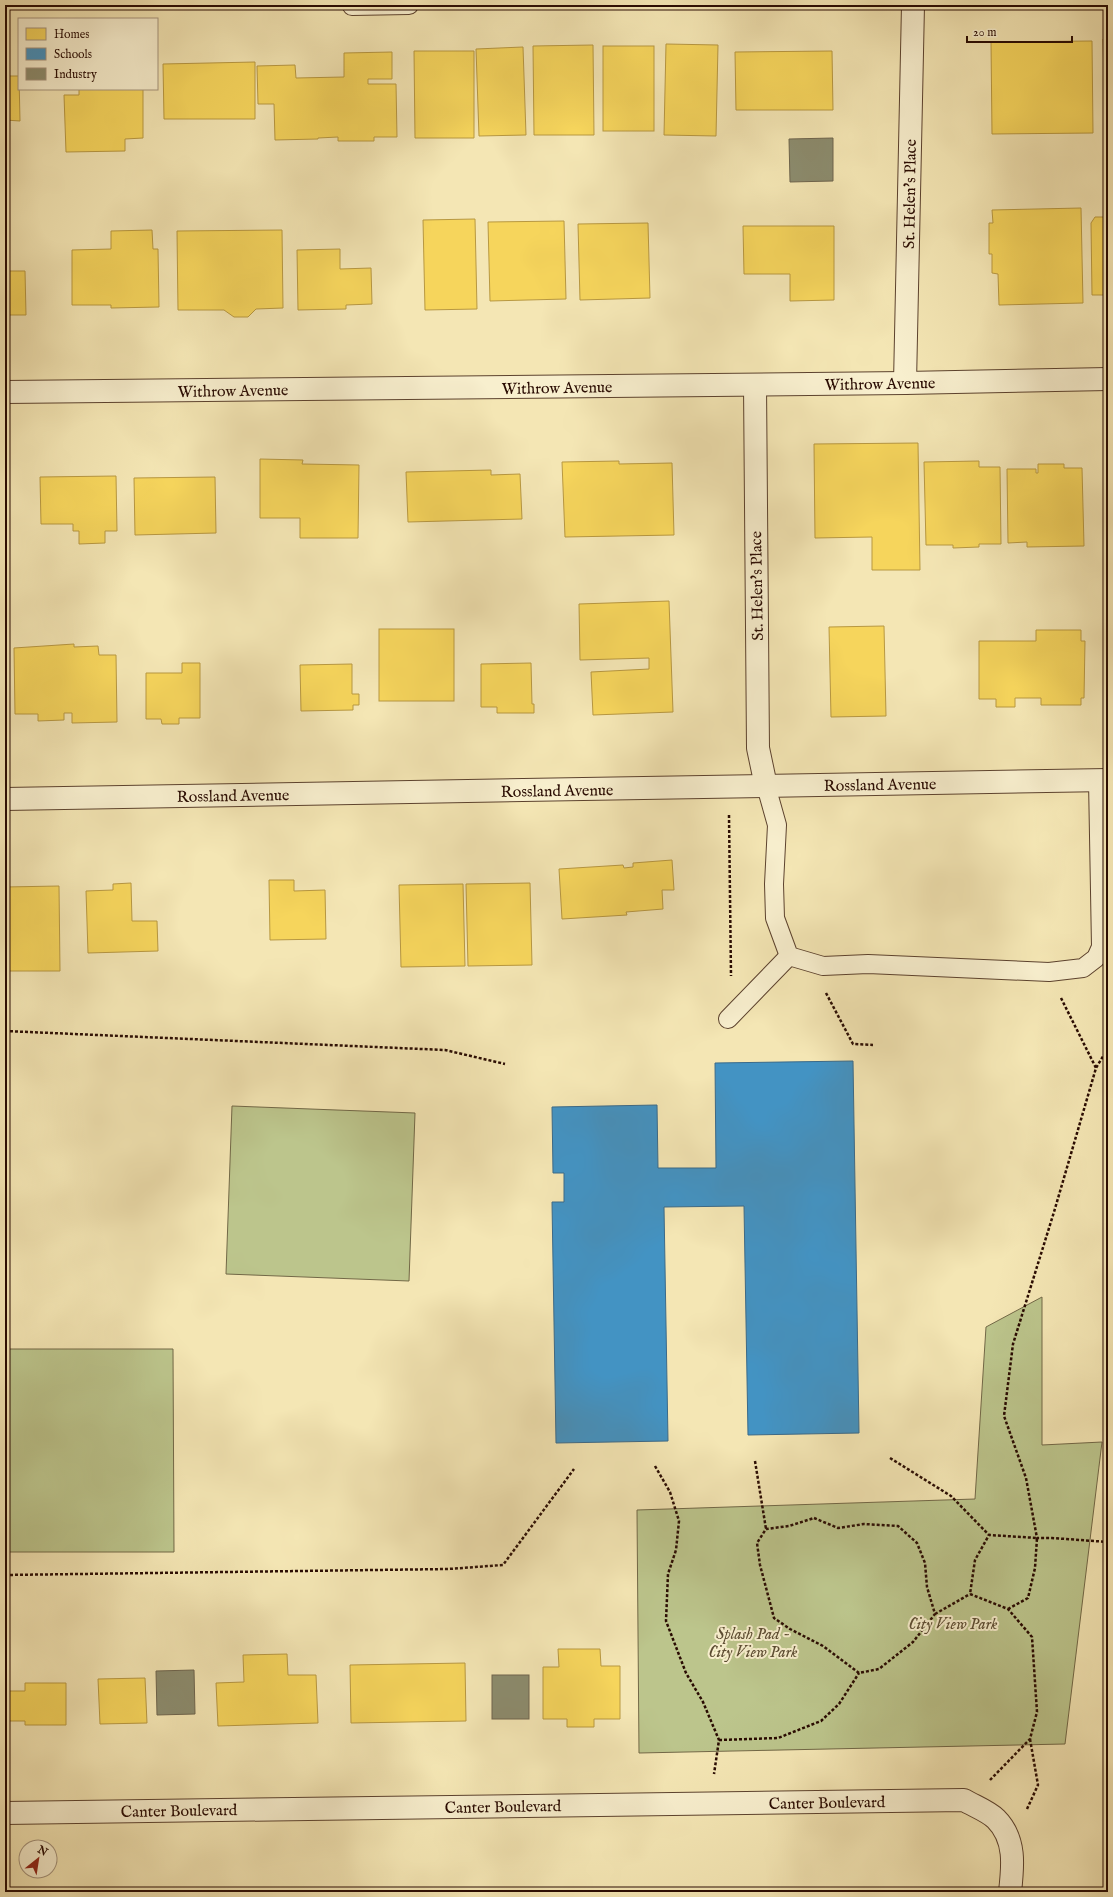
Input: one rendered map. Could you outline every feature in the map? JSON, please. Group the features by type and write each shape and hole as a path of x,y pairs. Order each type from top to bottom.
{"street":[{"name":"St. Helen's Place","path":"905,384 913,5"},
{"name":"Withrow Avenue","path":"5,392 905,384 1108,379"},
{"name":"St. Helen's Place","path":"755,385 758,748 766,786"},
{"name":"Rossland Avenue","path":"5,799 1103,780"},
{"name":"Canter Boulevard","path":"5,1812 964,1800"},
{"path":"964,1800 1002,1826 1013,1864 1010,1892"}],"lane":[{"path":"352,6 409,5"},
{"path":"789,956 823,966 868,964 1049,972 1084,968 1096,958 1101,947 1103,780"},
{"path":"766,786 777,825 774,884 775,918 789,956"},
{"path":"728,1018 789,956"}],"path":[{"path":"728,787 731,977 742,1004"},
{"path":"824,989 853,1044 873,1045"},
{"path":"1058,992 1096,1068"},
{"path":"5,1031 445,1050 505,1064"},
{"path":"1008,1609 1028,1598 1035,1568 1037,1538 1026,1478 1004,1416 1013,1344 1054,1212 1096,1068 1108,1048"},
{"path":"890,1458 951,1496 989,1535 1108,1542"},
{"path":"755,1462 766,1529 757,1543 760,1565 774,1618 790,1629 823,1646 859,1673"},
{"path":"655,1466 670,1492 679,1521 676,1550 668,1574 666,1621 686,1673 703,1702 719,1740 709,1804"},
{"path":"5,1575 448,1569 503,1565 574,1469"},
{"path":"766,1529 789,1526 814,1518 838,1528 864,1524 898,1526 917,1543 925,1562 927,1588 934,1614"},
{"path":"970,1594 975,1560 989,1535"},
{"path":"719,1740 778,1738 821,1721 839,1704 859,1673 878,1669 913,1642 934,1614 970,1594"},
{"path":"970,1594 1008,1609 1032,1637 1037,1712 1030,1739 1038,1785 1023,1818 1002,1826"},
{"path":"964,1800 981,1790 1030,1739"}],"green space":[{"path":"232,1106 415,1113 409,1281 226,1274"},
{"name":"City View Park","path":"1042,1297 1042,1445 1102,1442 1065,1744 639,1753 637,1510 975,1499 986,1327"},
{"path":"5,1349 173,1349 174,1552 5,1552"}],"building: Homes":[{"path":"1103,39 1108,39 1108,118 1105,118"},
{"path":"1092,41 1093,133 992,134 991,42"},
{"path":"666,44 718,45 716,136 664,135"},
{"path":"593,45 594,135 534,135 533,46"},
{"path":"603,46 654,46 654,131 603,131"},
{"path":"523,47 526,135 479,136 476,49"},
{"path":"414,51 474,51 474,138 415,138"},
{"path":"832,51 833,110 736,110 735,52"},
{"path":"392,52 392,79 368,79 368,84 396,84 397,137 374,137 374,141 338,141 338,137 275,140 274,104 258,104 257,66 295,65 296,78 344,77 344,53"},
{"path":"255,62 255,119 164,119 163,64"},
{"path":"5,76 18,76 20,121 5,120"},
{"path":"79,90 143,90 143,138 125,139 125,151 66,152 64,95 79,95"},
{"path":"1081,208 1083,303 999,305 998,274 992,273 992,254 989,254 989,223 993,223 992,210"},
{"path":"1095,217 1108,217 1108,295 1092,295 1091,223"},
{"path":"475,219 477,309 425,310 423,220"},
{"path":"564,221 566,299 490,301 488,222"},
{"path":"648,223 650,298 580,300 578,224"},
{"path":"743,226 834,226 834,300 790,301 790,274 744,274"},
{"path":"152,230 153,249 158,249 159,307 111,308 111,305 72,305 72,250 111,249 111,231"},
{"path":"282,230 283,308 256,309 248,317 234,317 224,310 178,310 177,231"},
{"path":"340,249 340,269 371,268 372,304 346,305 346,309 298,310 297,250"},
{"path":"5,271 25,271 26,315 5,315"},
{"path":"918,443 920,570 872,570 872,537 815,538 814,444"},
{"path":"260,459 303,460 302,464 359,465 358,538 300,538 300,518 260,518"},
{"path":"619,461 619,464 672,463 674,535 565,537 562,462"},
{"path":"979,461 979,467 1000,467 1001,544 979,544 979,547 953,548 953,545 926,545 924,462"},
{"path":"1038,464 1064,464 1064,468 1082,468 1084,546 1027,547 1027,542 1008,543 1007,469 1036,469 1036,473 1038,473"},
{"path":"491,470 491,475 520,474 522,519 408,522 406,472"},
{"path":"116,476 117,531 105,531 105,543 79,544 79,531 73,531 73,524 41,524 40,477"},
{"path":"215,477 216,533 135,535 134,478"},
{"path":"669,601 673,712 593,715 591,672 649,669 649,658 580,660 579,604"},
{"path":"884,626 886,716 831,717 829,627"},
{"path":"379,629 454,629 454,701 379,701"},
{"path":"1036,630 1081,630 1081,641 1085,641 1084,698 1081,698 1081,705 1041,705 1041,698 1015,698 1015,707 996,707 996,699 979,699 979,641 1036,641"},
{"path":"74,644 74,647 98,646 99,655 116,655 117,722 72,723 72,713 64,713 64,720 38,721 38,714 15,714 14,648"},
{"path":"182,663 200,663 200,718 179,718 179,724 162,724 161,719 146,719 146,673 182,673"},
{"path":"531,663 532,704 534,704 534,713 497,713 497,707 481,707 481,664"},
{"path":"352,664 352,694 359,694 359,705 353,705 353,710 301,711 300,665"},
{"path":"672,860 674,890 662,890 663,909 626,912 627,915 562,919 559,869 623,865 624,868 633,867 633,863"},
{"path":"269,880 294,880 294,891 325,890 326,939 270,940"},
{"path":"131,883 132,921 157,921 158,951 88,953 86,891 113,890 113,884"},
{"path":"530,883 532,965 468,966 466,884"},
{"path":"463,884 465,966 401,967 399,885"},
{"path":"59,886 60,971 5,971 5,887"},
{"path":"558,1649 600,1649 601,1666 620,1666 620,1719 594,1719 594,1727 567,1727 567,1719 543,1719 543,1667 559,1667"},
{"path":"287,1654 288,1675 316,1675 318,1723 218,1726 216,1683 244,1682 243,1655"},
{"path":"465,1663 466,1721 351,1723 350,1665"},
{"path":"5,1674 7,1674 7,1691 25,1691 25,1683 66,1683 66,1725 25,1725 25,1721 7,1721 7,1725 5,1725"},
{"path":"145,1678 147,1723 100,1724 98,1679"},
{"path":"750,1888 815,1888 816,1892 750,1892"}],"building: Schools":[{"path":"853,1061 859,1433 748,1435 744,1206 664,1207 668,1441 556,1443 552,1202 564,1202 564,1173 553,1173 552,1107 657,1105 658,1168 716,1168 715,1063"}],"building: Industry":[{"path":"833,138 833,181 790,182 789,139"},
{"path":"194,1670 195,1714 157,1715 156,1671"},
{"path":"492,1675 529,1675 529,1719 492,1719"}],"park label":[{"name":"Splash Pad - City View Park","path":"753,1642"}]}
